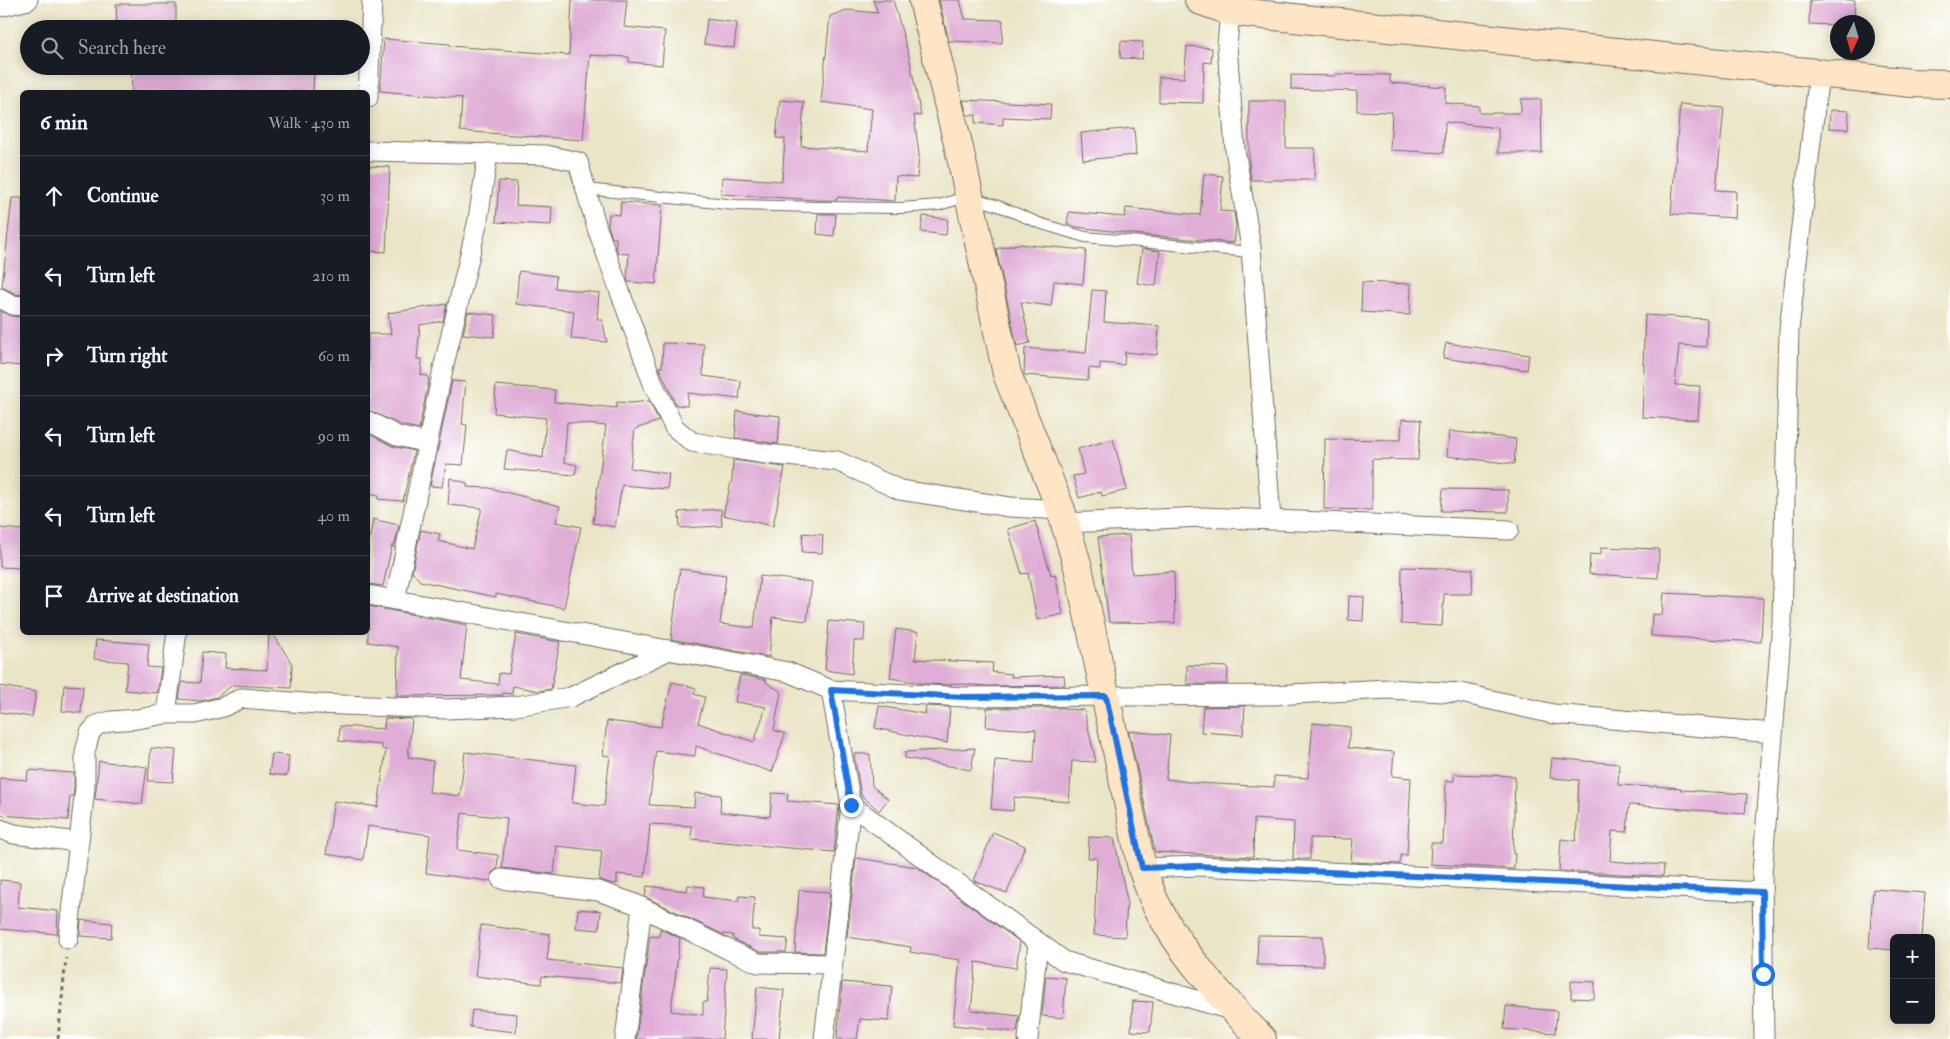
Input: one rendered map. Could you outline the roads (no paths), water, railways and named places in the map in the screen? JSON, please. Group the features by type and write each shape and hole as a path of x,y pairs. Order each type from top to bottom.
{"street":[{"path":"0,7 28,0"},
{"path":"370,49 372,0"},
{"path":"923,0 969,196 1007,374 1063,516 1078,567 1142,868 1155,901 1173,932 1235,1011 1262,1039"},
{"path":"1199,0 1230,11 1819,74 1912,83 1950,84"},
{"path":"1230,11 1227,46 1234,149 1251,252 1271,520"},
{"path":"1764,1039 1762,874 1782,622 1789,330 1819,74"},
{"path":"368,90 369,75"},
{"path":"370,151 546,155 578,162 597,228 654,386 674,428 692,442 766,454 837,461 900,490 1063,516 1203,517 1509,530"},
{"path":"395,600 443,369 474,236 488,153"},
{"path":"0,298 13,305 20,306"},
{"path":"370,422 397,436 428,443"},
{"path":"370,596 788,672 831,690 965,697 1274,695 1388,689 1461,693 1554,714 1773,733"},
{"path":"166,714 177,635"},
{"path":"68,939 78,842 86,788 85,752 90,733 97,725 111,720 137,720 166,714 195,714 223,707 242,698 317,704 446,710 516,706 571,697 669,650"},
{"path":"824,1039 851,805 831,690"},
{"path":"851,805 1064,962 1235,1011"},
{"path":"0,829 14,834 78,842"},
{"path":"1142,868 1208,866 1762,892"},
{"path":"502,879 598,891 634,903 718,945 758,962 832,964"},
{"path":"625,1039 642,907"},
{"path":"1028,1039 1038,942"}],"lane":[{"path":"586,189 736,205 826,207 901,208 939,205 969,196 1001,206 1039,223 1085,237 1251,252"}]}
